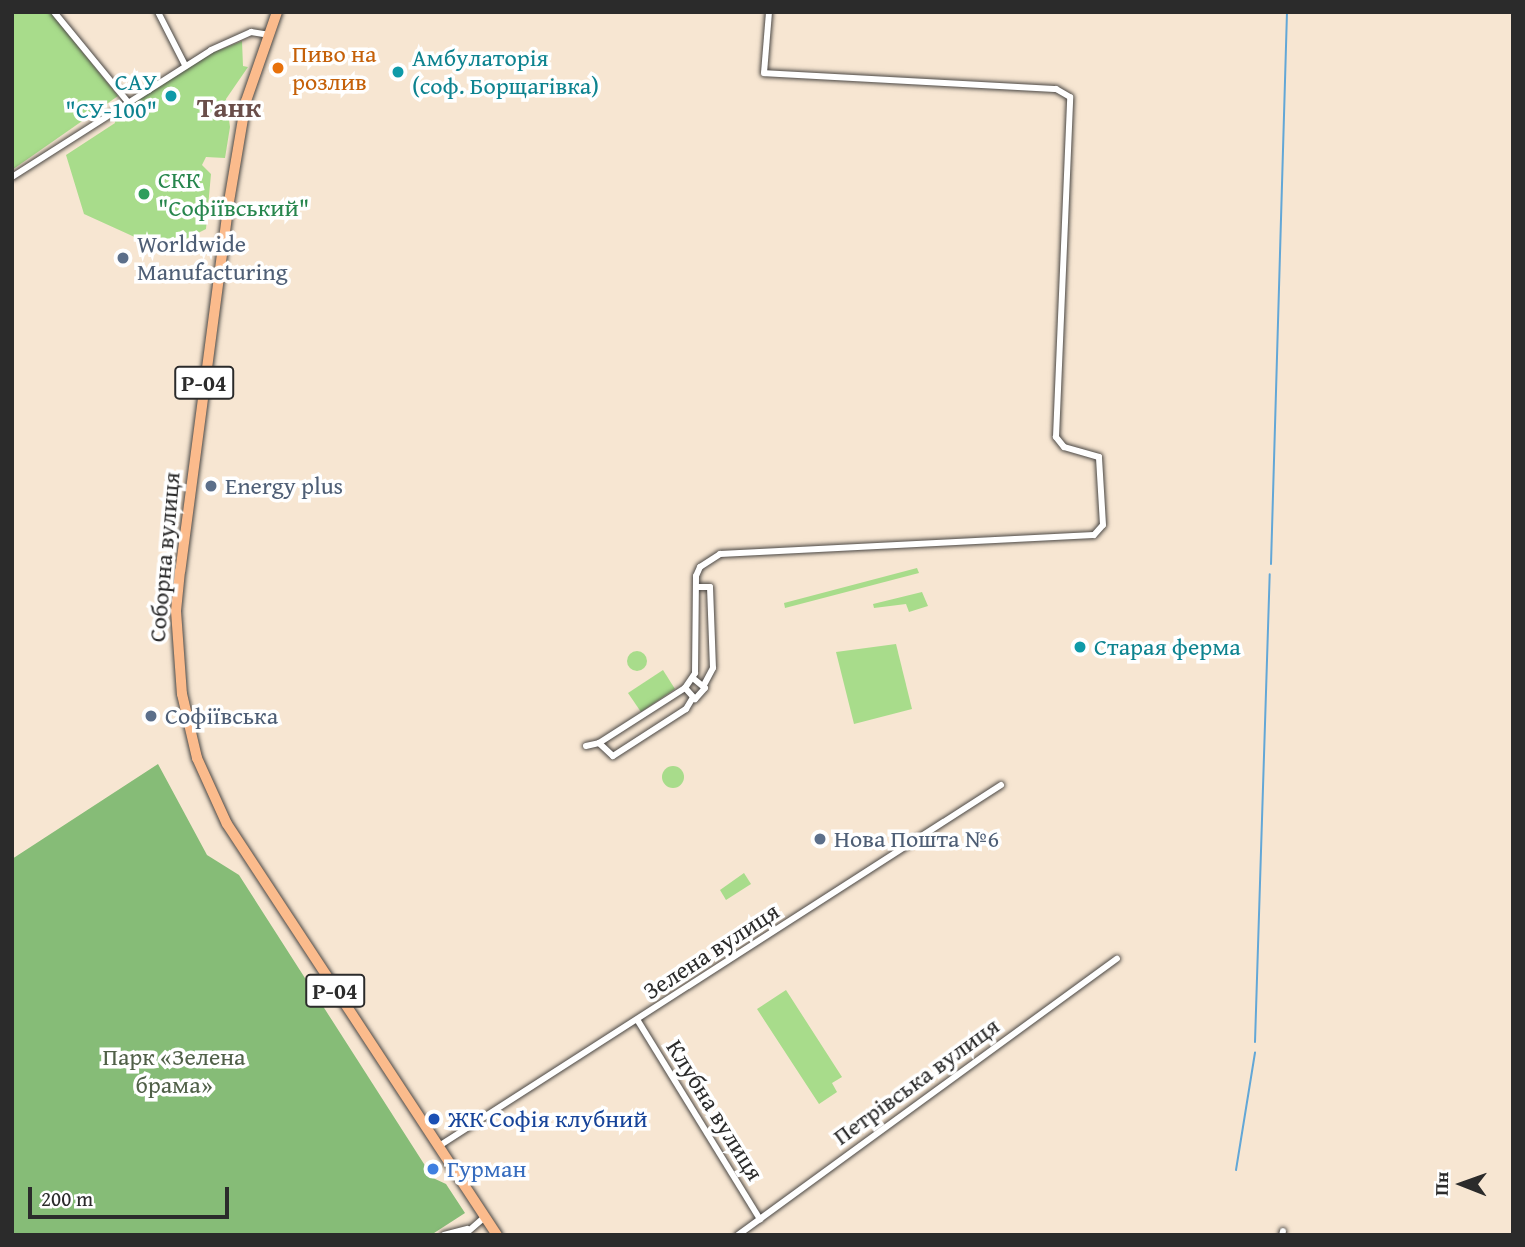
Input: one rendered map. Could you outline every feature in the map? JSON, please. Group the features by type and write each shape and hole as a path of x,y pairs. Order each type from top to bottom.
{"main road":[{"name":"Соборна вулиця","path":"277,12 242,122 203,387 176,611 181,686 197,758 227,824 497,1235"}],"street":[{"path":"54,12 127,101"},
{"path":"158,12 185,65"},
{"path":"586,746 599,743 685,688 694,679 696,587 700,567 720,554 1094,536 1103,525 1099,457 1064,447 1056,437 1070,97 1056,89 764,73 769,12"},
{"path":"12,177 185,65 242,35 270,34"},
{"path":"599,743 613,756 686,709 692,699 701,697 713,668 710,587 696,587"},
{"path":"694,679 704,685"},
{"path":"685,688 692,699"},
{"name":"Зелена вулиця","path":"439,1146 638,1021 1001,785"},
{"name":"Петрівська вулиця","path":"738,1235 1117,959"},
{"name":"Клубна вулиця","path":"638,1021 760,1219"},
{"path":"444,1235 466,1232 485,1217"}],"green space":[{"path":"12,12 50,12 118,96 12,170"},
{"path":"242,41 243,66 248,67 226,99 230,127 225,158 206,157 202,165 211,174 206,229 178,243 150,244 84,214 66,155 115,123 114,116 132,102 214,52"},
{"path":"917,568 919,573 785,608 784,603"},
{"path":"922,592 928,606 909,612 906,604 874,608 873,604"},
{"path":"896,644 912,709 854,724 836,652"},
{"path":"637,651 644,654 647,661 644,668 637,671 630,668 627,661 630,654"},
{"path":"663,670 675,689 641,712 628,693"},
{"name":"Парк «Зелена брама»","path":"158,764 207,855 239,875 433,1178 446,1184 465,1213 431,1235 12,1235 12,859"},
{"path":"673,766 683,773 684,777 677,787 673,788 663,781 662,777 669,767"},
{"path":"744,873 751,884 726,900 720,890"},
{"path":"786,990 842,1077 832,1083 837,1092 819,1104 757,1009"}],"waterway":[{"path":"1271,564 1287,12"},
{"path":"1255,1042 1270,574"},
{"path":"1236,1170 1255,1053"}],"place":[{"name":"Пиво на розлив","path":"278,68"},
{"name":"Амбулаторія (соф. Борщагівка)","path":"398,72"},
{"name":"САУ \"СУ-100\"","path":"171,96"},
{"name":"СКК \"Софіївський\"","path":"144,194"},
{"name":"Worldwide Manufacturing","path":"123,258"},
{"name":"Energy plus","path":"211,486"},
{"name":"Старая ферма","path":"1080,647"},
{"name":"Софіївська","path":"151,716"},
{"name":"Нова Пошта №6","path":"820,839"},
{"name":"ЖК Софія клубний","path":"434,1119"},
{"name":"Гурман","path":"433,1169"}],"district":[{"name":"Танк","path":"229,107"}]}
